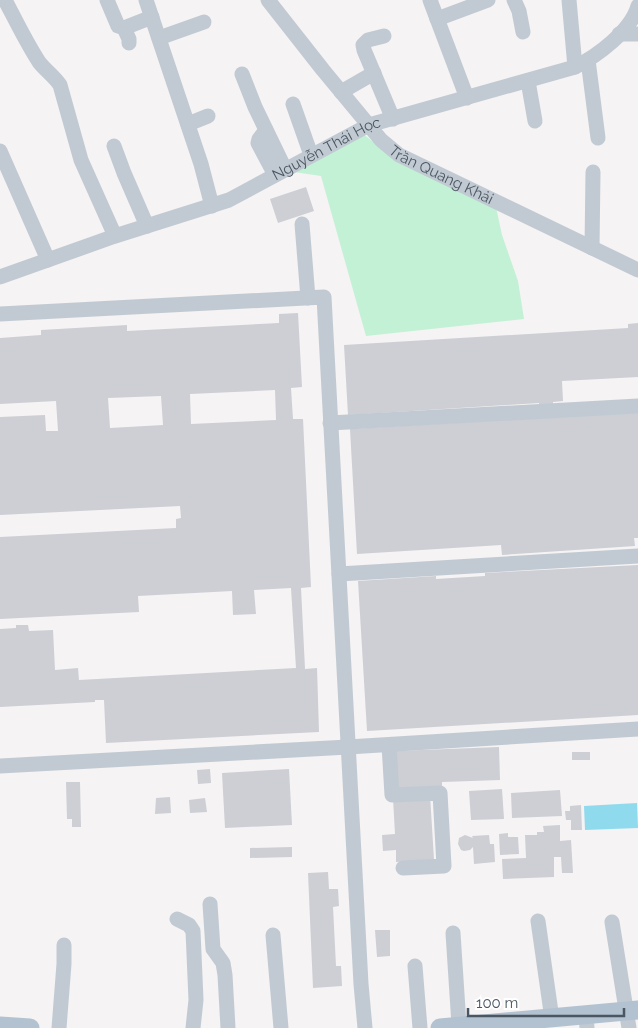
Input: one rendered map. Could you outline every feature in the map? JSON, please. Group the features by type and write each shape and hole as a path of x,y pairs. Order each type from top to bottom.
{"main road":[{"path":"440,1028 552,1018 586,1022 631,1016"},
{"path":"0,1026 30,1028"}],"street":[{"path":"5,0 24,39 40,64 60,85 81,160 115,236"},
{"path":"107,0 118,26 124,28 152,17"},
{"path":"146,0 188,124 212,206"},
{"name":"Trần Quang Khải","path":"268,0 381,140 399,155 638,270"},
{"path":"430,0 467,98"},
{"path":"437,19 488,0"},
{"path":"514,0 519,12 523,32"},
{"path":"569,0 575,67"},
{"name":"Nguyễn Thái Học","path":"2,273 48,260 115,236 229,200 369,125 575,67 604,49 628,23 638,6"},
{"path":"159,38 204,22"},
{"path":"124,28 130,38 129,43"},
{"path":"619,34 638,34"},
{"path":"384,36 368,40 364,45 393,119"},
{"path":"588,60 598,138"},
{"path":"341,92 374,73"},
{"path":"242,74 266,130 258,143 280,172"},
{"path":"528,81 535,120"},
{"path":"292,104 311,156"},
{"path":"188,124 208,116"},
{"path":"114,146 147,226"},
{"path":"0,151 48,260"},
{"path":"592,248 593,172"},
{"path":"302,224 308,298"},
{"path":"0,314 324,297 338,574 365,1028"},
{"path":"330,423 638,406"},
{"path":"338,574 638,556"},
{"path":"0,766 638,729"},
{"path":"389,744 392,794 440,793 444,866 403,868"},
{"path":"210,904 213,946 223,963 225,975 228,1028"},
{"path":"177,919 189,925 193,930 196,1000 193,1028"},
{"path":"538,921 552,1018"},
{"path":"612,922 631,1016"},
{"path":"453,933 459,1026"},
{"path":"273,934 281,1028"},
{"path":"59,1028 64,945"},
{"path":"415,966 420,1028"}],"green space":[{"path":"362,133 391,156 496,207 502,235 518,281 524,319 366,336 321,176 294,172"}],"water":[{"path":"637,803 638,828 585,830 584,806"}],"building":[{"path":"306,187 314,211 278,223 270,199"},
{"path":"298,313 302,387 291,388 293,419 303,419 311,587 301,588 305,669 317,668 319,732 106,743 104,700 0,707 0,629 16,628 16,625 28,625 29,631 53,630 55,670 78,668 79,680 296,668 291,588 254,590 256,614 233,615 232,591 138,596 139,612 0,619 0,537 176,528 176,519 181,518 180,506 0,515 0,417 45,415 46,431 58,431 56,401 0,404 0,338 41,335 41,330 127,325 127,331 279,323 279,314","holes":["275,390 276,420 191,424 190,394","161,396 163,425 110,428 108,398"]},
{"path":"638,323 638,377 562,381 563,401 553,402 554,417 638,411 638,538 634,538 635,546 502,555 501,545 357,554 350,429 539,418 539,403 348,415 344,345 628,328 628,324"},
{"path":"638,565 638,715 367,731 358,581 436,576 436,579 485,576 485,573"},
{"path":"499,747 500,780 442,782 442,789 398,791 396,751"},
{"path":"572,752 590,752 590,760 572,760"},
{"path":"210,769 211,783 198,784 197,770"},
{"path":"289,769 292,825 225,828 222,773"},
{"path":"66,782 80,782 81,827 72,827 72,819 67,819"},
{"path":"502,789 504,819 471,820 469,791"},
{"path":"560,790 562,816 512,818 511,793"},
{"path":"430,795 434,860 396,862 396,850 383,851 382,835 395,834 393,798"},
{"path":"170,797 171,813 155,814 156,798"},
{"path":"205,798 207,812 190,813 189,800"},
{"path":"581,805 582,830 571,830 571,820 566,820 565,811 570,811 570,806"},
{"path":"560,825 560,841 571,840 573,873 562,873 561,857 554,857 554,877 503,879 502,859 526,858 525,835 537,835 537,832 544,832 543,826"},
{"path":"508,833 508,837 518,837 519,854 500,855 499,834"},
{"path":"465,835 473,838 472,836 489,835 490,844 494,844 495,862 474,864 473,847 470,850 464,851 461,850 458,844 459,838"},
{"path":"292,847 292,857 250,858 250,848"},
{"path":"328,872 329,889 338,889 339,906 333,907 336,966 341,966 342,986 313,988 308,873"},
{"path":"375,930 390,930 390,956 377,957"}]}
